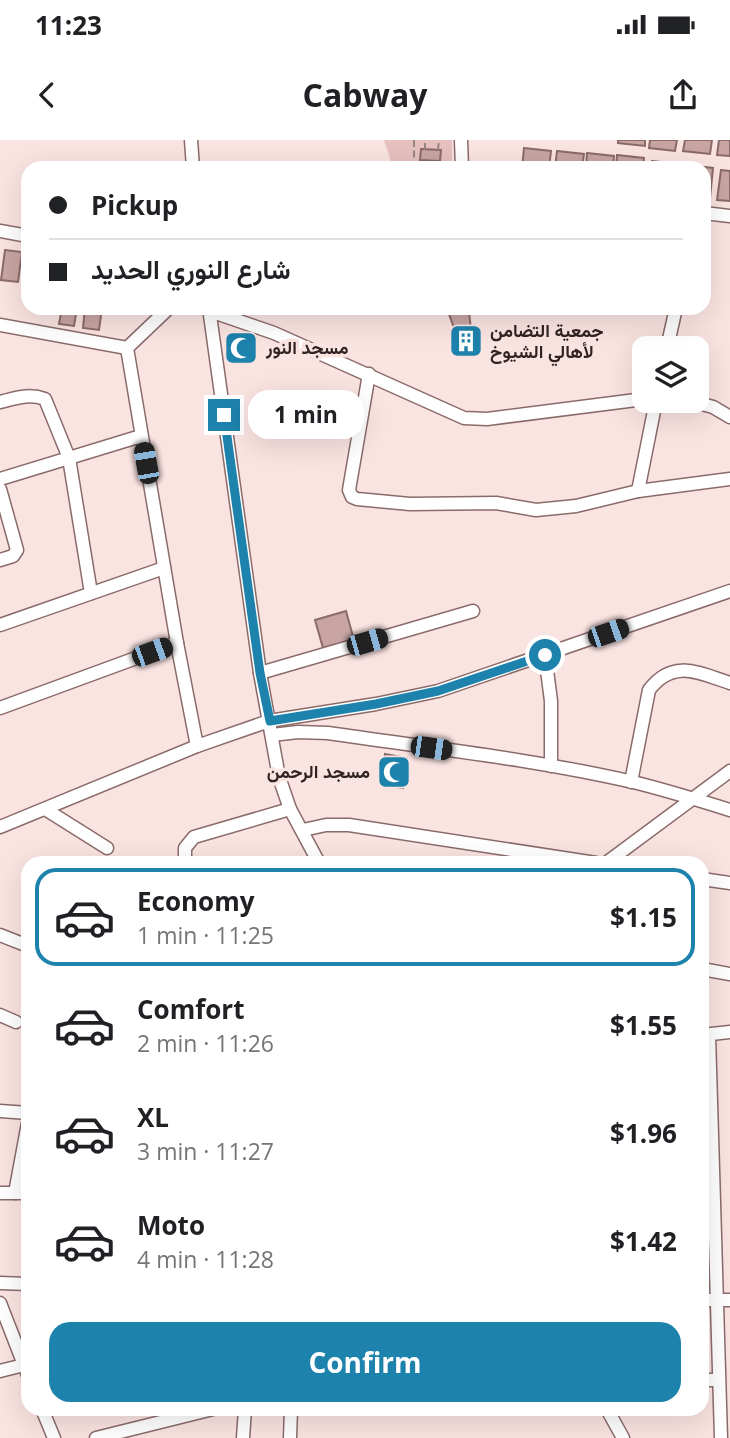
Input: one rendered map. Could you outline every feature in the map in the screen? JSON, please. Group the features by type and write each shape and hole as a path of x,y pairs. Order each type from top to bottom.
{"street":[{"path":"191,140 193,161"},
{"path":"461,140 462,161"},
{"path":"711,214 730,216"},
{"path":"0,231 21,235"},
{"path":"127,348 162,315"},
{"path":"210,315 260,673 279,777 290,809 316,856"},
{"path":"223,315 274,333 471,419 632,400"},
{"path":"670,336 674,315"},
{"path":"0,325 127,348"},
{"path":"127,348 197,746"},
{"path":"369,374 349,490 356,499 410,504 496,503 536,510 576,506 638,491 730,479"},
{"path":"0,402 22,396 46,399 69,458 91,593"},
{"path":"709,406 730,417"},
{"path":"638,491 654,413"},
{"path":"0,479 141,436"},
{"path":"0,489 17,550 13,556 0,560"},
{"path":"0,625 164,568"},
{"path":"0,827 197,746 270,721 438,691 730,591"},
{"path":"260,673 473,611"},
{"path":"0,708 177,643"},
{"path":"545,655 551,701 551,766"},
{"path":"631,782 649,690 658,679 666,673 686,670 730,683"},
{"path":"272,734 328,733 551,766 693,797 730,810"},
{"path":"615,856 730,771"},
{"path":"45,809 107,848"},
{"path":"185,856 185,848 194,837 290,809"},
{"path":"303,830 326,825 349,825 550,856"},
{"path":"709,880 730,883"},
{"path":"0,935 21,943"},
{"path":"709,970 730,974"},
{"path":"0,1015 16,1022"},
{"path":"709,1035 730,1032"},
{"path":"0,1111 21,1112"},
{"path":"709,1131 721,1438"},
{"path":"0,1193 21,1193"},
{"path":"0,1283 21,1284"},
{"path":"709,1300 730,1300"},
{"path":"0,1303 21,1357"},
{"path":"0,1371 21,1370"},
{"path":"709,1380 718,1380"},
{"path":"45,1416 54,1438"},
{"path":"96,1438 185,1416"},
{"path":"243,1438 245,1416"},
{"path":"290,1438 292,1416"},
{"path":"611,1416 623,1438"}],"path":[{"path":"414,140 414,161"},
{"path":"425,140 425,150"},
{"path":"438,150 439,140"}],"shaded area":[{"path":"384,140 452,140 452,161 391,161"}],"building":[{"path":"618,140 645,140 645,146 618,143"},
{"path":"650,140 677,140 675,151 649,148"},
{"path":"685,140 712,140 710,154 683,151"},
{"path":"719,140 730,140 730,156 717,155"},
{"path":"524,148 551,151 550,161 523,161"},
{"path":"421,149 441,150 440,161 420,160"},
{"path":"557,151 584,154 583,161 556,161"},
{"path":"587,153 614,156 614,161 586,161"},
{"path":"617,155 644,158 644,161 617,161"},
{"path":"721,170 730,171 730,201 717,200"},
{"path":"5,250 21,252 18,282 1,280"},
{"path":"61,315 76,315 74,326 59,324"},
{"path":"84,315 101,315 99,330 83,328"},
{"name":"جمعية التضامن لأهالي الشيوخ","path":"449,315 469,315 474,355 464,356"},
{"path":"346,611 354,640 323,648 315,620"},
{"name":"مسجد الرحمن","path":"385,754 407,758 403,788 382,785"}],"place":[{"name":"جمعية التضامن لأهالي الشيوخ","path":"466,341"},
{"name":"مسجد النور","path":"241,348"},
{"name":"مسجد الرحمن","path":"394,772"}],"route":[{"path":"224,415 260,673 270,721 438,691 545,655"}]}
